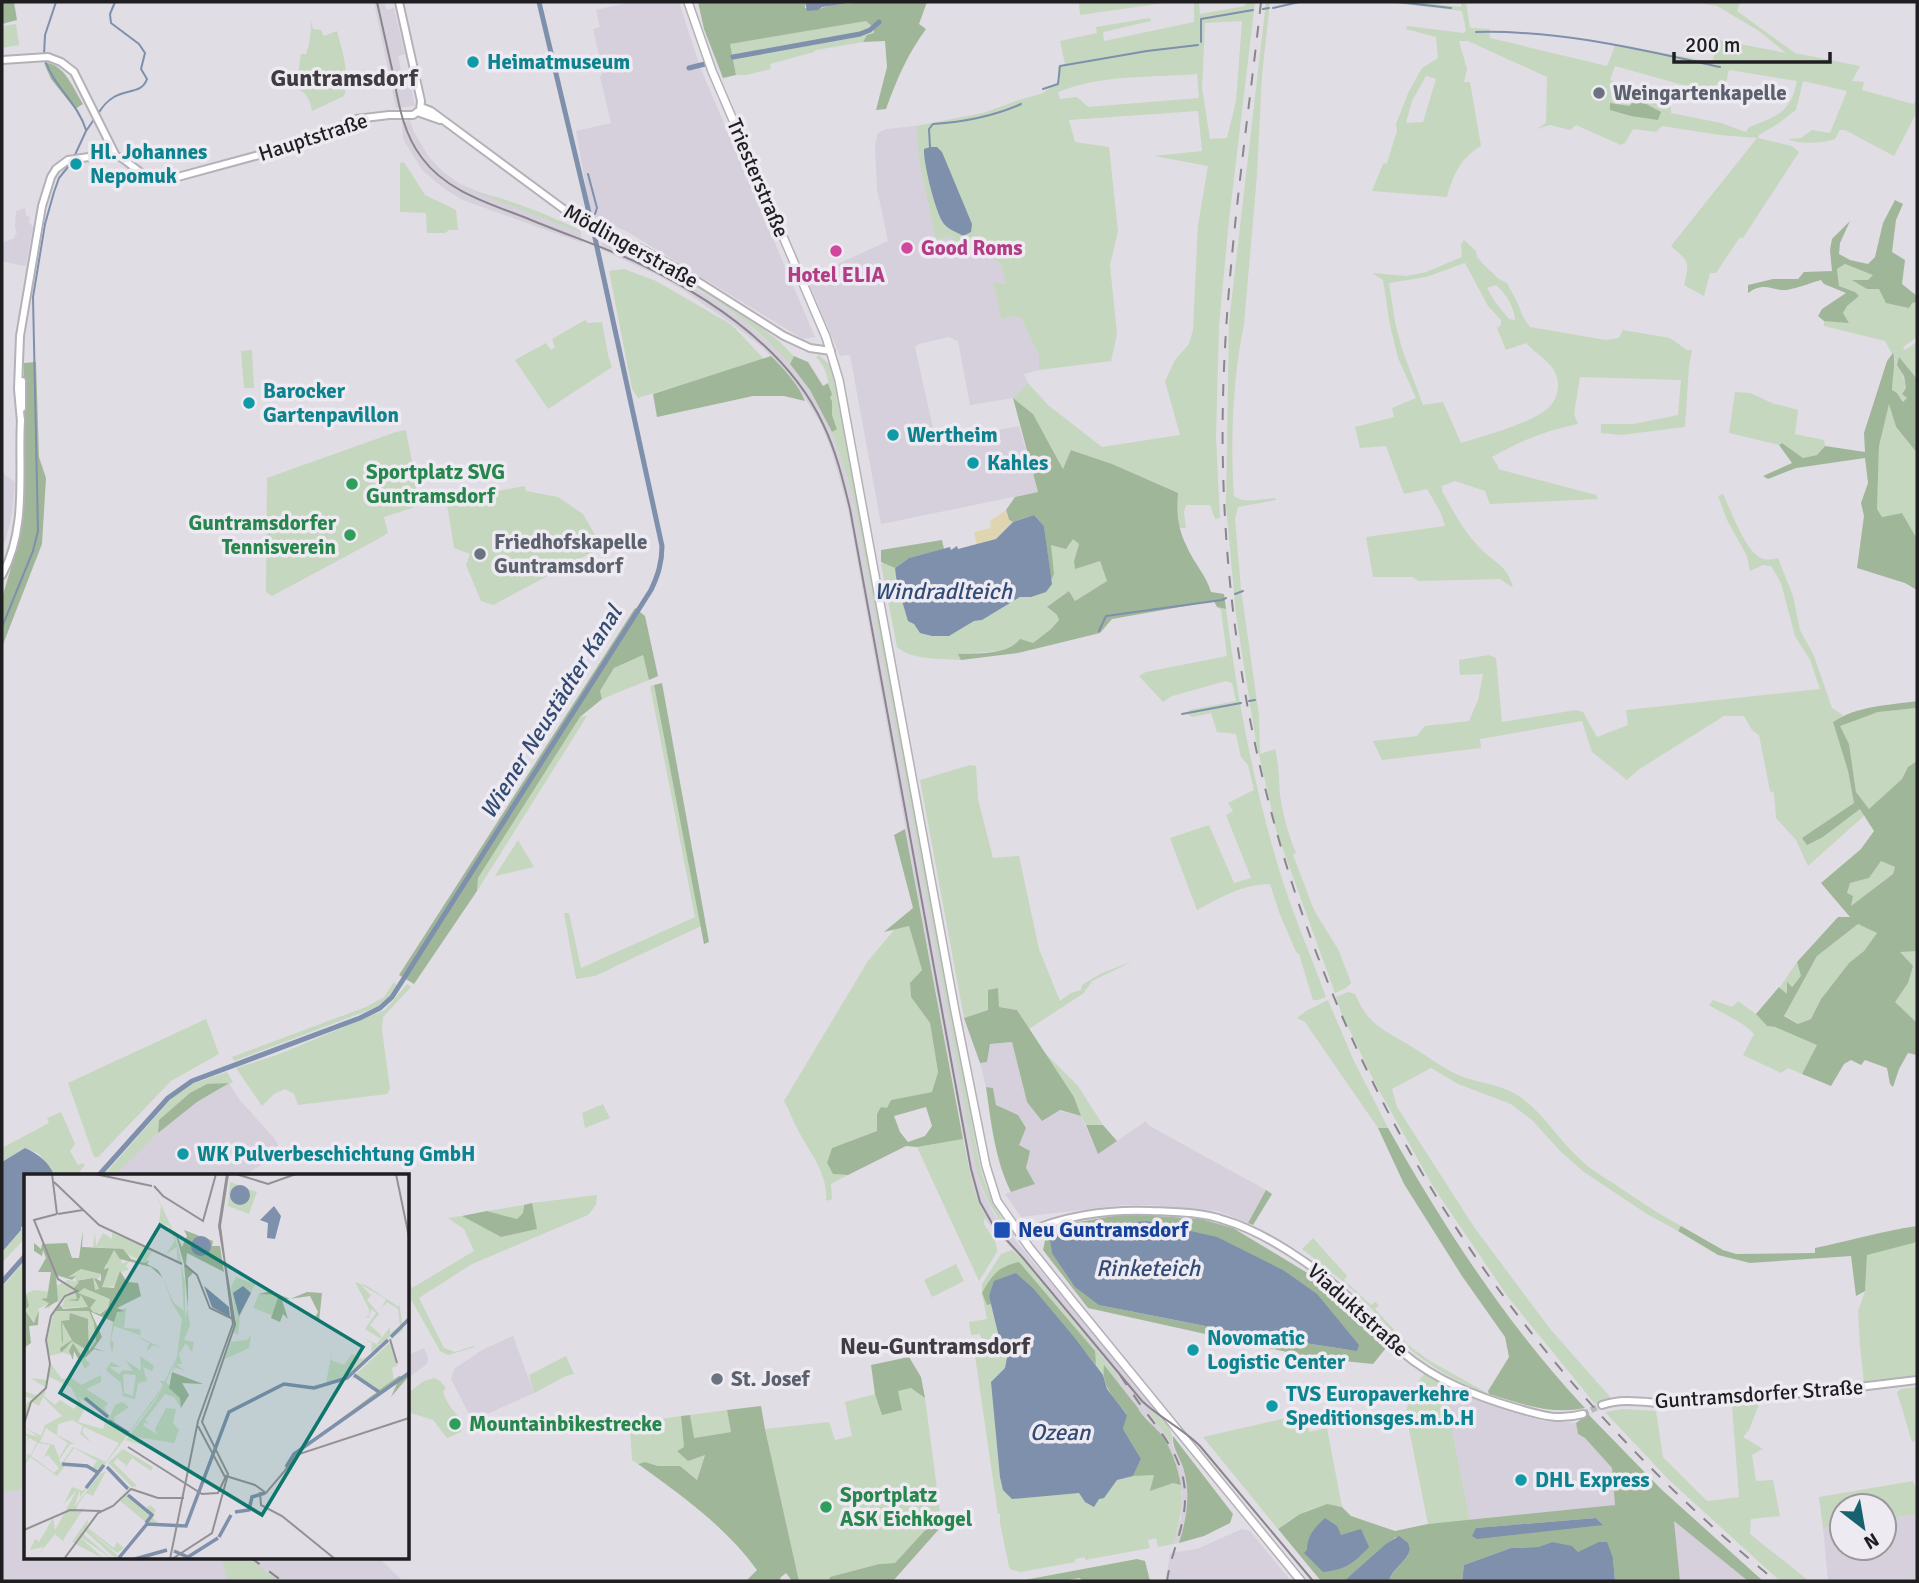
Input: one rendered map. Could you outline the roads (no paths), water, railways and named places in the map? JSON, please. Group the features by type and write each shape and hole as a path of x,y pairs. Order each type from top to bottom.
{"main road":[{"name":"Triesterstraße","path":"688,2 712,71 831,351 845,407 955,1011 986,1166 997,1201 1074,1303 1301,1581"}],"street":[{"path":"399,2 421,101 419,110"},
{"path":"2,60 45,57 61,62 74,72 116,156"},
{"name":"Mödlingerstraße","path":"419,110 442,121 583,223 643,250 784,336 810,348 831,351"},
{"name":"Hauptstraße","path":"116,156 150,177 163,179 186,176 303,143 356,119 413,115 419,110"},
{"path":"104,154 106,135"},
{"path":"2,575 13,550 19,514 22,411 20,336 45,191 55,169 68,160 104,154 116,156"},
{"name":"Viaduktstraße","path":"1021,1235 1048,1223 1069,1218 1126,1211 1206,1215 1225,1220 1279,1245 1323,1275 1346,1294 1402,1352 1424,1368 1476,1396 1530,1412 1556,1418 1583,1413"},
{"name":"Guntramsdorfer Straße","path":"1602,1405 1624,1401 1671,1404 1772,1397 1917,1380"}],"water":[{"path":"805,2 856,2 807,11"},
{"path":"937,147 942,152 972,224 971,232 963,236 946,226 937,210 924,156 924,149"},
{"name":"Windradlteich","path":"1034,515 1044,526 1052,584 1046,592 1020,597 949,636 920,633 914,624 908,621 895,568 909,558 996,539 1013,522"},
{"path":"25,1148 43,1159 53,1174 24,1174 24,1226 2,1252 2,1162"},
{"name":"Rinketeich","path":"1146,1221 1217,1237 1283,1270 1317,1294 1359,1345 1357,1351 1251,1335 1099,1305 1075,1287 1052,1253 1050,1238 1057,1232"},
{"name":"Ozean","path":"1016,1273 1033,1288 1074,1337 1103,1375 1107,1389 1127,1415 1123,1429 1141,1459 1133,1476 1117,1480 1094,1507 1085,1502 1079,1493 1012,1499 1003,1490 991,1382 1005,1368 1007,1358 1005,1353 996,1350 999,1337 989,1296 994,1281"},
{"path":"1325,1518 1337,1526 1341,1535 1361,1529 1369,1547 1349,1565 1323,1572 1304,1553 1312,1532"},
{"path":"1596,1518 1603,1525 1477,1539 1472,1536 1476,1528"},
{"path":"1399,1536 1408,1543 1410,1550 1389,1581 1344,1581 1386,1544"},
{"path":"1552,1542 1572,1546 1578,1552 1599,1542 1607,1542 1613,1558 1615,1581 1462,1581 1464,1565 1511,1548 1538,1547"}],"waterway":[{"path":"44,55 45,35 56,2"},
{"path":"98,114 111,99 138,89 147,79 141,69 145,53 139,44 111,23 110,14 115,2"},
{"name":"Wiener Neustädter Kanal","path":"100,1174 168,1098 192,1081 360,1018 380,1008 392,997 656,579 662,546 595,238 539,2"},
{"path":"1273,8 1299,2"},
{"path":"1398,2 1451,8"},
{"path":"1263,9 1269,8"},
{"path":"1201,42 1201,19 1253,10"},
{"path":"733,57 860,34 879,22"},
{"path":"1476,32 1569,37 1720,67"},
{"path":"1043,89 1058,84 1060,66 1198,45"},
{"path":"45,60 86,130"},
{"path":"689,68 705,64"},
{"path":"930,147 929,129 933,124 978,118 1021,104"},
{"path":"74,157 95,118"},
{"path":"2,627 33,551 38,531 33,297 45,224 54,192 59,178 72,162"},
{"path":"588,174 597,208 595,214"},
{"path":"1235,594 1243,591"},
{"path":"1099,631 1106,616 1226,598"},
{"path":"1249,701 1255,700"},
{"path":"1182,714 1241,703"},
{"name":"Wiener Neustädter Kanal","path":"2,1282 24,1257"}],"tunnel":[{"path":"1583,1414 1602,1405"}],"tram line":[{"path":"377,2 405,127 415,148 433,170 458,189 486,203 634,261 690,290 743,327 767,348 808,396 832,445 850,509 971,1169 980,1202 993,1225 1142,1401 1200,1446 1313,1581"}],"railway":[{"path":"1261,2 1229,292 1223,467 1236,631 1265,789 1312,941 1375,1086 1453,1223 1546,1352 1654,1471 1776,1581"},
{"path":"1120,1375 1171,1448 1182,1473 1185,1487 1183,1518 1167,1581"},
{"path":"251,1558 282,1581"}],"place":[{"name":"Heimatmuseum","path":"473,62"},
{"name":"Weingartenkapelle","path":"1599,93"},
{"name":"Hl. Johannes Nepomuk","path":"76,164"},
{"name":"Good Roms","path":"907,248"},
{"name":"Hotel ELIA","path":"836,251"},
{"name":"Barocker Gartenpavillon","path":"249,403"},
{"name":"Wertheim","path":"893,435"},
{"name":"Kahles","path":"973,463"},
{"name":"Sportplatz SVG Guntramsdorf","path":"352,484"},
{"name":"Guntramsdorfer Tennisverein","path":"350,535"},
{"name":"Friedhofskapelle Guntramsdorf","path":"480,554"},
{"name":"WK Pulverbeschichtung GmbH","path":"183,1154"},
{"name":"Neu Guntramsdorf","path":"1002,1230"},
{"name":"Novomatic Logistic Center","path":"1193,1350"},
{"name":"St. Josef","path":"717,1379"},
{"name":"TVS Europaverkehre Speditionsges.m.b.H","path":"1272,1406"},
{"name":"Mountainbikestrecke","path":"455,1424"},
{"name":"DHL Express","path":"1521,1480"},
{"name":"Sportplatz ASK Eichkogel","path":"826,1507"}],"district":[{"name":"Guntramsdorf","path":"344,78"},
{"name":"Neu-Guntramsdorf","path":"935,1346"}]}
